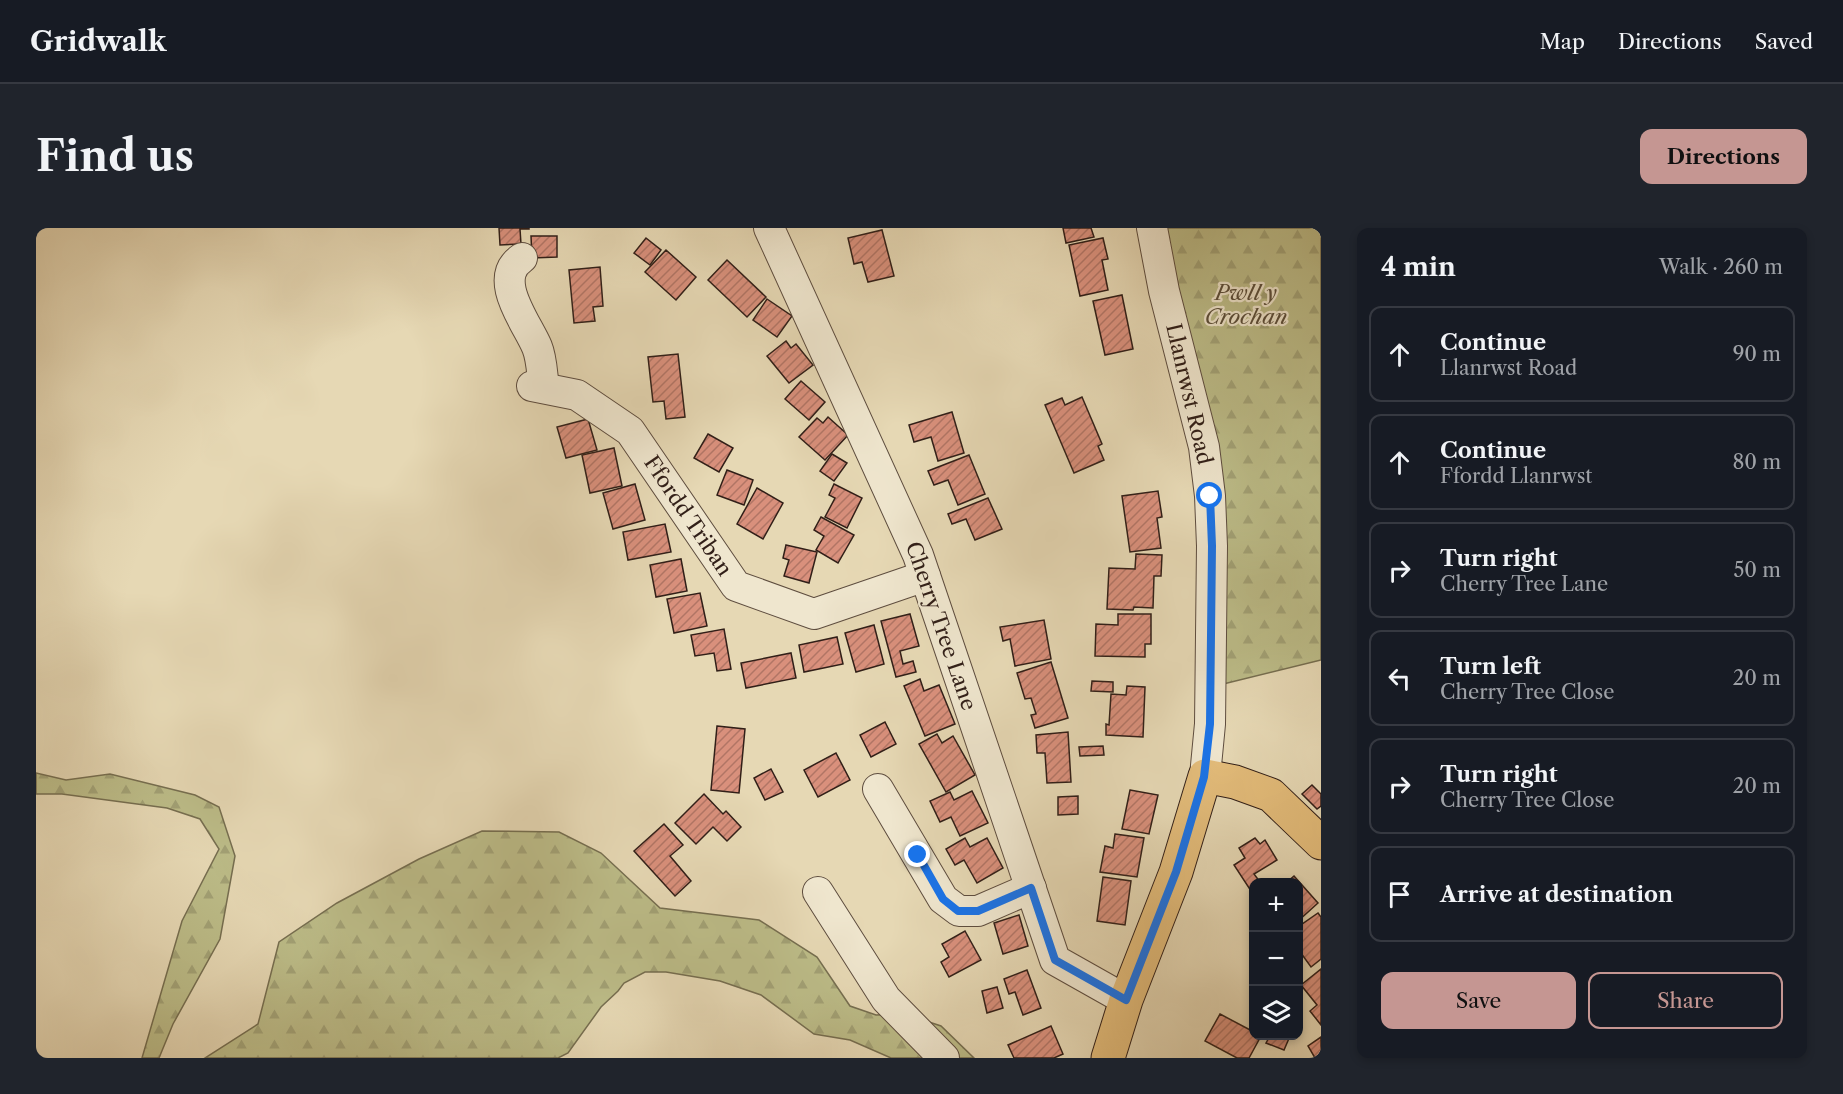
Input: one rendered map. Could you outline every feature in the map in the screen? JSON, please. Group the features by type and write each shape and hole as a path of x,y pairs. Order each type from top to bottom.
{"main road":[{"path":"1108,1058 1126,1000 1176,872 1204,777 1235,782 1271,795 1321,843"}],"street":[{"name":"Cherry Tree Lane","path":"769,228 918,555 1055,960 1126,1000"},
{"name":"Llanrwst Road","path":"1152,228 1164,291 1204,447 1210,496 1212,546 1210,724 1204,777"},
{"name":"Ffordd Triban","path":"522,258 514,263 511,275 511,297 538,349 538,387 577,395 630,431 736,586 814,614 925,576"},
{"path":"878,789 943,899 958,911 978,911 1031,888"},
{"path":"818,892 886,999 944,1058"}],"green space":[{"name":"Pwll y Crochan","path":"1152,228 1321,228 1321,660 1211,687 1212,546"},
{"path":"36,773 66,780 110,774 195,795 219,807 235,856 220,939 173,1024 159,1058 142,1058 182,921 219,849 200,819 167,808 62,794 36,794"},
{"path":"482,831 559,832 601,853 660,908 759,920 817,957 850,1006 876,1015 905,1014 941,1026 974,1058 891,1058 850,1040 814,1034 761,995 720,981 666,972 645,972 624,983 601,1007 568,1053 558,1058 205,1058 258,1024 279,942 337,903 419,859"}],"building":[{"path":"499,228 529,229 520,229 521,244 500,245"},
{"path":"1063,228 1091,228 1094,237 1066,243"},
{"path":"882,230 894,276 868,282 862,262 854,264 848,238"},
{"path":"531,236 557,236 557,257 532,258"},
{"path":"646,238 661,250 650,265 634,253"},
{"path":"1103,238 1108,259 1102,260 1108,290 1080,296 1069,245"},
{"path":"666,250 696,277 676,300 645,272"},
{"path":"727,260 766,297 747,317 708,280"},
{"path":"600,267 603,306 593,307 595,321 574,323 569,270"},
{"path":"1122,295 1133,349 1105,355 1093,301"},
{"path":"767,299 792,316 777,337 753,320"},
{"path":"786,341 791,348 796,344 813,365 789,383 767,356"},
{"path":"678,354 685,417 666,419 664,401 653,402 648,357"},
{"path":"801,381 825,402 809,420 785,399"},
{"path":"1082,397 1102,444 1098,446 1104,460 1074,473 1045,405 1062,398 1065,405"},
{"path":"952,412 964,453 938,461 931,437 914,442 909,425"},
{"path":"828,417 848,435 825,460 799,437 817,418 823,423"},
{"path":"588,419 597,450 566,458 557,427"},
{"path":"708,434 733,448 719,472 694,458"},
{"path":"614,448 622,486 590,493 582,455"},
{"path":"832,454 847,463 834,481 820,471"},
{"path":"969,455 985,494 958,505 948,480 934,485 928,471"},
{"path":"727,470 753,480 744,505 717,495"},
{"path":"635,484 645,520 613,529 603,493"},
{"path":"834,484 862,498 847,528 825,517 835,498 829,495"},
{"path":"757,488 783,503 763,539 737,524"},
{"path":"1158,491 1162,517 1157,518 1161,548 1130,552 1122,496"},
{"path":"988,498 1002,529 975,540 966,519 952,524 948,514"},
{"path":"821,517 854,535 838,563 816,550 824,536 814,530"},
{"path":"665,524 671,552 628,560 623,532"},
{"path":"786,545 817,552 809,583 784,576 789,560 783,558"},
{"path":"1136,554 1162,555 1161,576 1154,576 1153,608 1107,609 1109,568 1135,569"},
{"path":"681,559 687,591 656,597 650,565"},
{"path":"700,593 707,626 674,633 667,599"},
{"path":"910,614 919,646 900,651 903,664 913,661 916,672 896,677 881,621"},
{"path":"1118,614 1151,614 1151,644 1145,644 1145,657 1095,656 1096,624 1118,625"},
{"path":"1044,620 1051,659 1015,666 1010,639 1003,641 1000,627"},
{"path":"874,625 884,664 856,672 845,633"},
{"path":"724,629 731,669 717,671 714,653 695,656 691,635"},
{"path":"837,637 843,664 804,672 799,645"},
{"path":"791,653 796,678 746,688 741,663"},
{"path":"1051,662 1068,718 1035,728 1031,715 1036,714 1031,698 1025,699 1017,673"},
{"path":"920,679 924,691 939,685 955,724 925,736 904,686"},
{"path":"1092,681 1113,682 1113,692 1091,691"},
{"path":"1127,686 1145,687 1143,737 1106,735 1111,694 1126,695"},
{"path":"885,722 896,744 871,757 860,735"},
{"path":"717,726 745,729 739,793 711,790"},
{"path":"1068,732 1071,782 1047,783 1045,753 1037,753 1036,735"},
{"path":"937,734 942,743 953,736 975,775 946,792 919,744"},
{"path":"1103,746 1104,755 1080,756 1079,747"},
{"path":"836,753 850,780 818,797 804,770"},
{"path":"771,769 783,792 765,800 754,778"},
{"path":"1312,785 1321,794 1321,806 1317,809 1302,794"},
{"path":"1130,790 1158,795 1149,834 1122,829"},
{"path":"972,791 988,823 960,836 951,817 940,822 930,801 950,792 954,800"},
{"path":"704,794 723,814 726,811 741,827 727,841 713,827 696,844 675,823"},
{"path":"1078,796 1078,814 1058,815 1058,797"},
{"path":"664,824 683,845 670,856 691,881 675,896 634,851"},
{"path":"1115,834 1144,838 1137,877 1100,872 1105,846 1113,848"},
{"path":"965,838 970,847 987,838 1003,868 977,883 964,860 955,865 946,849"},
{"path":"1255,838 1260,844 1265,840 1277,860 1254,874 1257,878 1249,878 1249,888 1234,865 1245,858 1239,848"},
{"path":"1103,877 1131,881 1125,925 1097,921"},
{"path":"1303,886 1318,903 1303,916"},
{"path":"1318,913 1321,917 1321,959 1311,967 1303,956 1303,924"},
{"path":"1019,915 1028,946 1003,954 994,923"},
{"path":"965,931 981,960 949,977 941,962 949,957 942,944"},
{"path":"1321,969 1321,1025 1310,1011 1317,1005 1303,988 1303,983"},
{"path":"1027,970 1041,1008 1023,1015 1015,992 1009,994 1004,979"},
{"path":"997,987 1003,1008 987,1013 982,991"},
{"path":"1220,1014 1249,1029 1249,1040 1259,1040 1249,1058 1237,1058 1205,1041"},
{"path":"1051,1026 1063,1054 1054,1058 1014,1058 1008,1045"},
{"path":"1321,1037 1321,1058 1315,1058 1308,1046"},
{"path":"1268,1040 1288,1040 1284,1050 1266,1043"}],"route":[{"path":"918,855 943,899 958,911 978,911 1031,888 1055,960 1126,1000 1176,872 1204,777 1210,724 1212,546 1210,496"}]}
